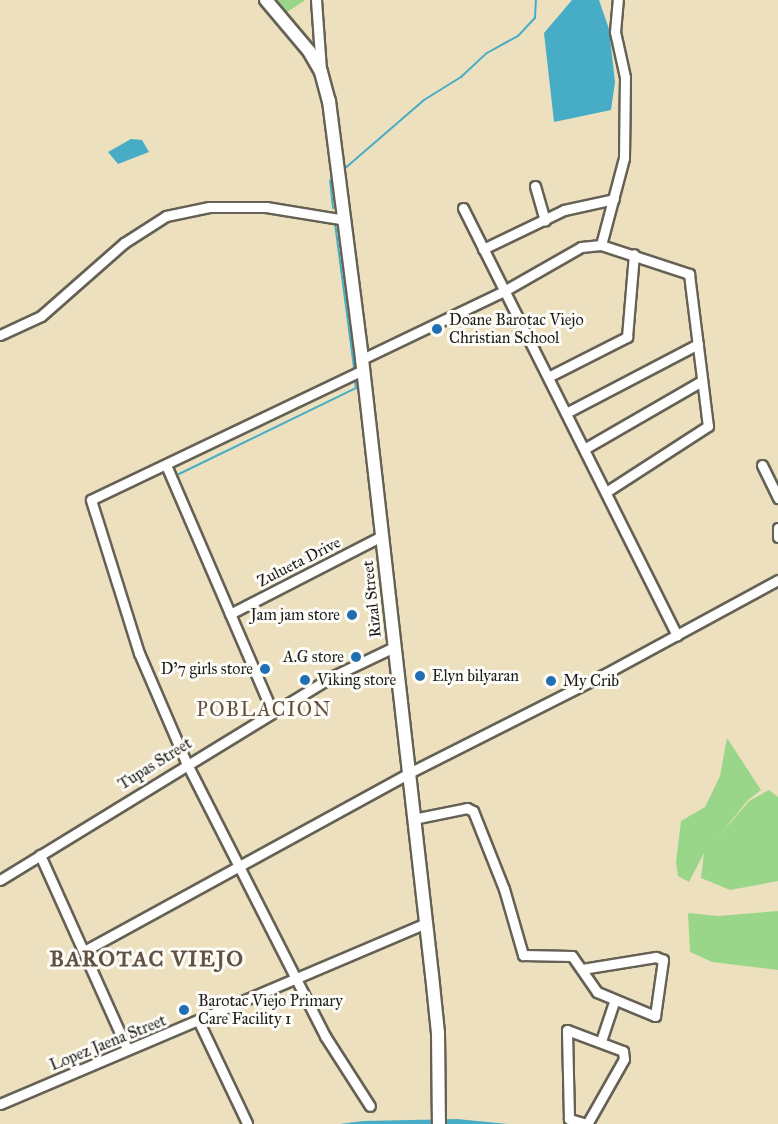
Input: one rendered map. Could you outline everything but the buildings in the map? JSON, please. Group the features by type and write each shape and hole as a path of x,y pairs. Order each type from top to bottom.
{"main road":[{"path":"266,0 321,72"},
{"name":"Rizal Street","path":"321,72 329,101 363,364 407,774 438,1033 437,1110 439,1124"}],"street":[{"path":"316,0 321,72"},
{"path":"601,245 624,158 626,77 615,32 618,0"},
{"path":"535,186 545,221"},
{"path":"483,249 564,210 614,199"},
{"path":"0,336 40,316 124,243 166,216 208,207 266,207 345,220"},
{"path":"463,208 677,635"},
{"path":"370,1106 325,1036 186,762 139,653 91,500 166,465 363,364 504,291 581,247 601,245 634,254 688,274 708,426 606,492"},
{"path":"548,377 627,337 634,254"},
{"path":"566,413 698,344"},
{"path":"584,449 702,381"},
{"path":"166,465 272,711"},
{"path":"762,465 778,498"},
{"path":"778,528 778,537"},
{"name":"Zulueta Drive","path":"230,614 382,536"},
{"path":"86,950 407,774 677,635 778,580"},
{"name":"Tupas Street","path":"0,880 186,762 272,711 329,678 394,647"},
{"path":"413,819 467,808 473,811 504,889 523,956 572,956 597,992 614,1002 655,1016 663,960 656,957 582,969"},
{"path":"40,855 86,950 127,1049"},
{"name":"Lopez Jaena Street","path":"0,1104 127,1049 199,1022 425,924"},
{"path":"601,1041 614,1002"},
{"path":"199,1022 247,1123"},
{"path":"567,1030 601,1041 623,1051 624,1059 587,1124 569,1119 567,1030"}],"green space":[{"path":"277,0 304,0 304,1 287,12"},
{"path":"727,738 761,790 748,800 718,837 749,801 769,790 778,797 778,881 730,890 701,878 704,853 689,882 678,876 676,862 681,821 705,807 720,776"},
{"path":"778,911 778,970 712,962 690,952 688,913 718,916"}],"water":[{"path":"572,0 599,0 609,29 615,82 611,110 554,122 544,33"},
{"path":"131,139 142,140 149,152 118,164 108,152"},
{"path":"457,1119 508,1124 340,1124 363,1121"}],"waterway":[{"path":"343,170 424,100 461,77 487,53 518,36 535,18 536,0"},
{"path":"333,208 330,181 334,177"},
{"path":"335,223 354,368"},
{"path":"179,474 356,388 355,381"}],"place":[{"name":"Doane Barotac Viejo Christian School","path":"437,329"},
{"name":"Jam jam store","path":"352,615"},
{"name":"A.G store","path":"356,657"},
{"name":"D'7 girls store","path":"265,669"},
{"name":"Elyn bilyaran","path":"420,676"},
{"name":"Viking store","path":"305,680"},
{"name":"My Crib","path":"551,681"},
{"name":"Barotac Viejo Primary Care Facility 1","path":"184,1010"}],"district":[{"name":"POBLACION","path":"264,709"},
{"name":"BAROTAC VIEJO","path":"147,959"}]}
